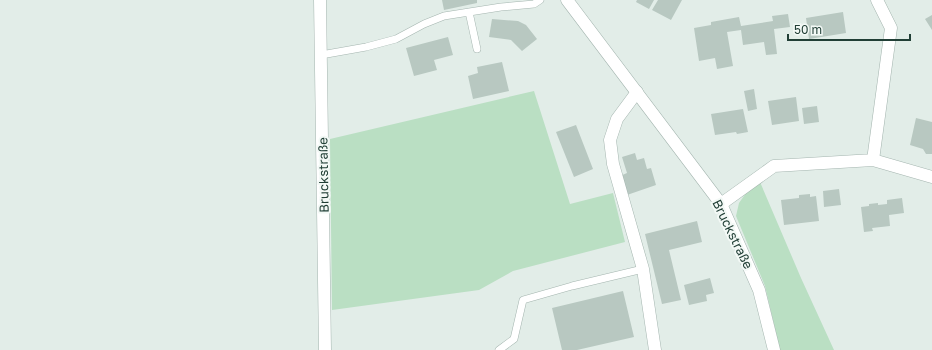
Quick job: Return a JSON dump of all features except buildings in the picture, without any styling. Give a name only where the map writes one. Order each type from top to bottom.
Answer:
[{"type":"street","name":"Bruckstraße","points":[[320,0],[325,350]]},
{"type":"street","name":"Bruckstraße","points":[[567,0],[721,204],[759,290],[774,350]]},
{"type":"street","points":[[873,160],[891,28],[877,0]]},
{"type":"street","points":[[637,92],[616,119],[610,140],[613,164],[643,269],[655,350]]},
{"type":"street","points":[[721,204],[774,166],[873,160],[932,177]]},
{"type":"lane","points":[[321,55],[366,47],[396,39],[424,24],[444,16],[534,4],[540,0]]},
{"type":"lane","points":[[469,12],[477,49]]},
{"type":"lane","points":[[499,350],[514,339],[523,300],[572,286],[643,269]]},
{"type":"green space","points":[[534,91],[570,204],[613,193],[625,242],[513,271],[479,290],[332,310],[330,139]]},
{"type":"green space","points":[[760,182],[834,350],[780,350],[765,286],[736,216],[739,203],[746,193]]}]
